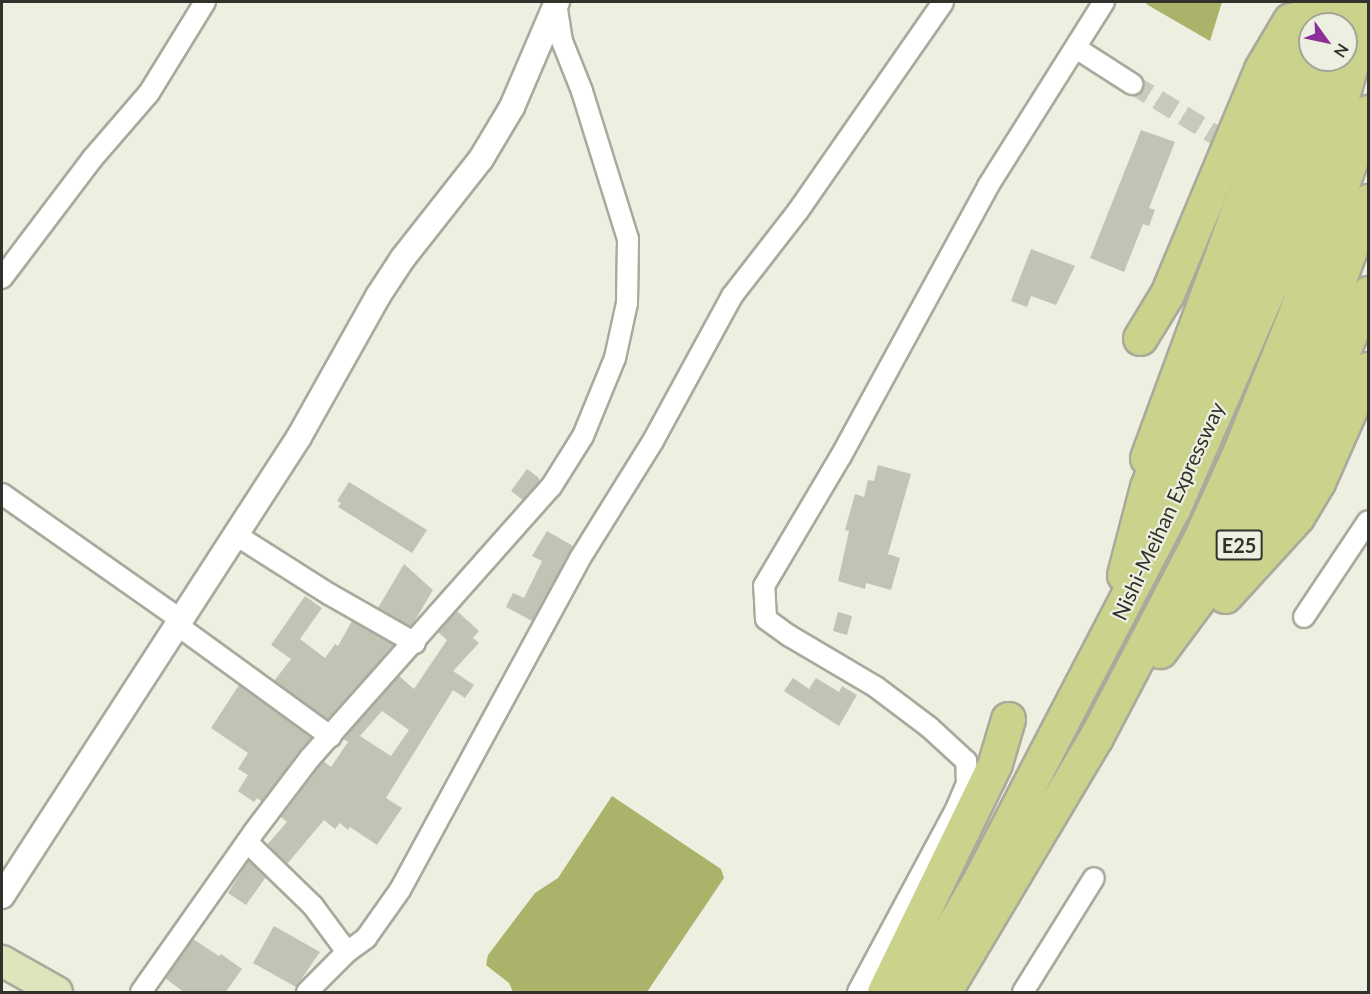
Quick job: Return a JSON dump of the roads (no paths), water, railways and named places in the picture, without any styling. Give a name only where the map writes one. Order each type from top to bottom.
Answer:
[{"type":"highway","points":[[1284,2],[1249,64],[1192,192],[1157,282],[1140,338],[1167,294],[1261,69],[1300,2]]},
{"type":"highway","points":[[1127,564],[1140,474],[1164,363],[1275,77],[1310,2]]},
{"type":"highway","name":"Nishi-Meihan Expressway","points":[[914,993],[978,883],[1173,509],[1291,238],[1341,100],[1368,5]]},
{"type":"highway","points":[[1140,474],[1237,213],[1298,61]]},
{"type":"highway","points":[[1094,664],[1127,564],[1147,487],[1308,72]]},
{"type":"highway","points":[[1094,664],[1155,495],[1267,226],[1324,72]]},
{"type":"highway","points":[[1094,664],[1280,232],[1335,72]]},
{"type":"highway","name":"Nishi-Meihan Expressway","points":[[945,993],[1096,737],[1199,541],[1240,451],[1295,314],[1368,112]]},
{"type":"highway","name":"E25","points":[[1096,737],[1226,522],[1266,436],[1311,321],[1368,156]]},
{"type":"highway","name":"E25","points":[[1096,737],[1246,507],[1286,422],[1368,201]]},
{"type":"highway","name":"E25","points":[[1096,737],[1280,469],[1368,252]]},
{"type":"highway","name":"E25","points":[[1096,737],[1289,477],[1368,293]]},
{"type":"highway","points":[[1096,737],[1301,478],[1330,422],[1368,329]]},
{"type":"highway","points":[[1096,737],[1297,517],[1318,482],[1368,369]]},
{"type":"highway","points":[[884,993],[995,763],[1008,719]]},
{"type":"main road","points":[[2,961],[57,993]]},
{"type":"street","points":[[2,278],[93,159],[149,93],[205,2]]},
{"type":"street","points":[[307,993],[347,952],[366,938],[400,890],[579,560],[653,441],[732,296],[798,211],[943,2]]},
{"type":"street","points":[[858,993],[957,807],[967,783],[966,761],[929,727],[876,687],[788,635],[766,619],[764,586],[841,456],[988,186],[1104,2]]},
{"type":"street","points":[[2,896],[299,437],[378,296],[403,258],[481,159],[512,107],[556,3]]},
{"type":"street","points":[[141,993],[247,842],[310,758],[415,643],[550,487],[583,436],[615,358],[627,303],[628,239],[582,91],[562,41],[556,3]]},
{"type":"street","points":[[1076,48],[1132,84]]},
{"type":"street","points":[[2,494],[331,736]]},
{"type":"street","points":[[1304,617],[1368,521]]},
{"type":"street","points":[[236,535],[329,594],[415,643]]},
{"type":"street","points":[[247,842],[313,906],[347,952]]},
{"type":"street","points":[[1023,993],[1094,878]]},
{"type":"tunnel","points":[[1132,84],[1238,149]]}]
